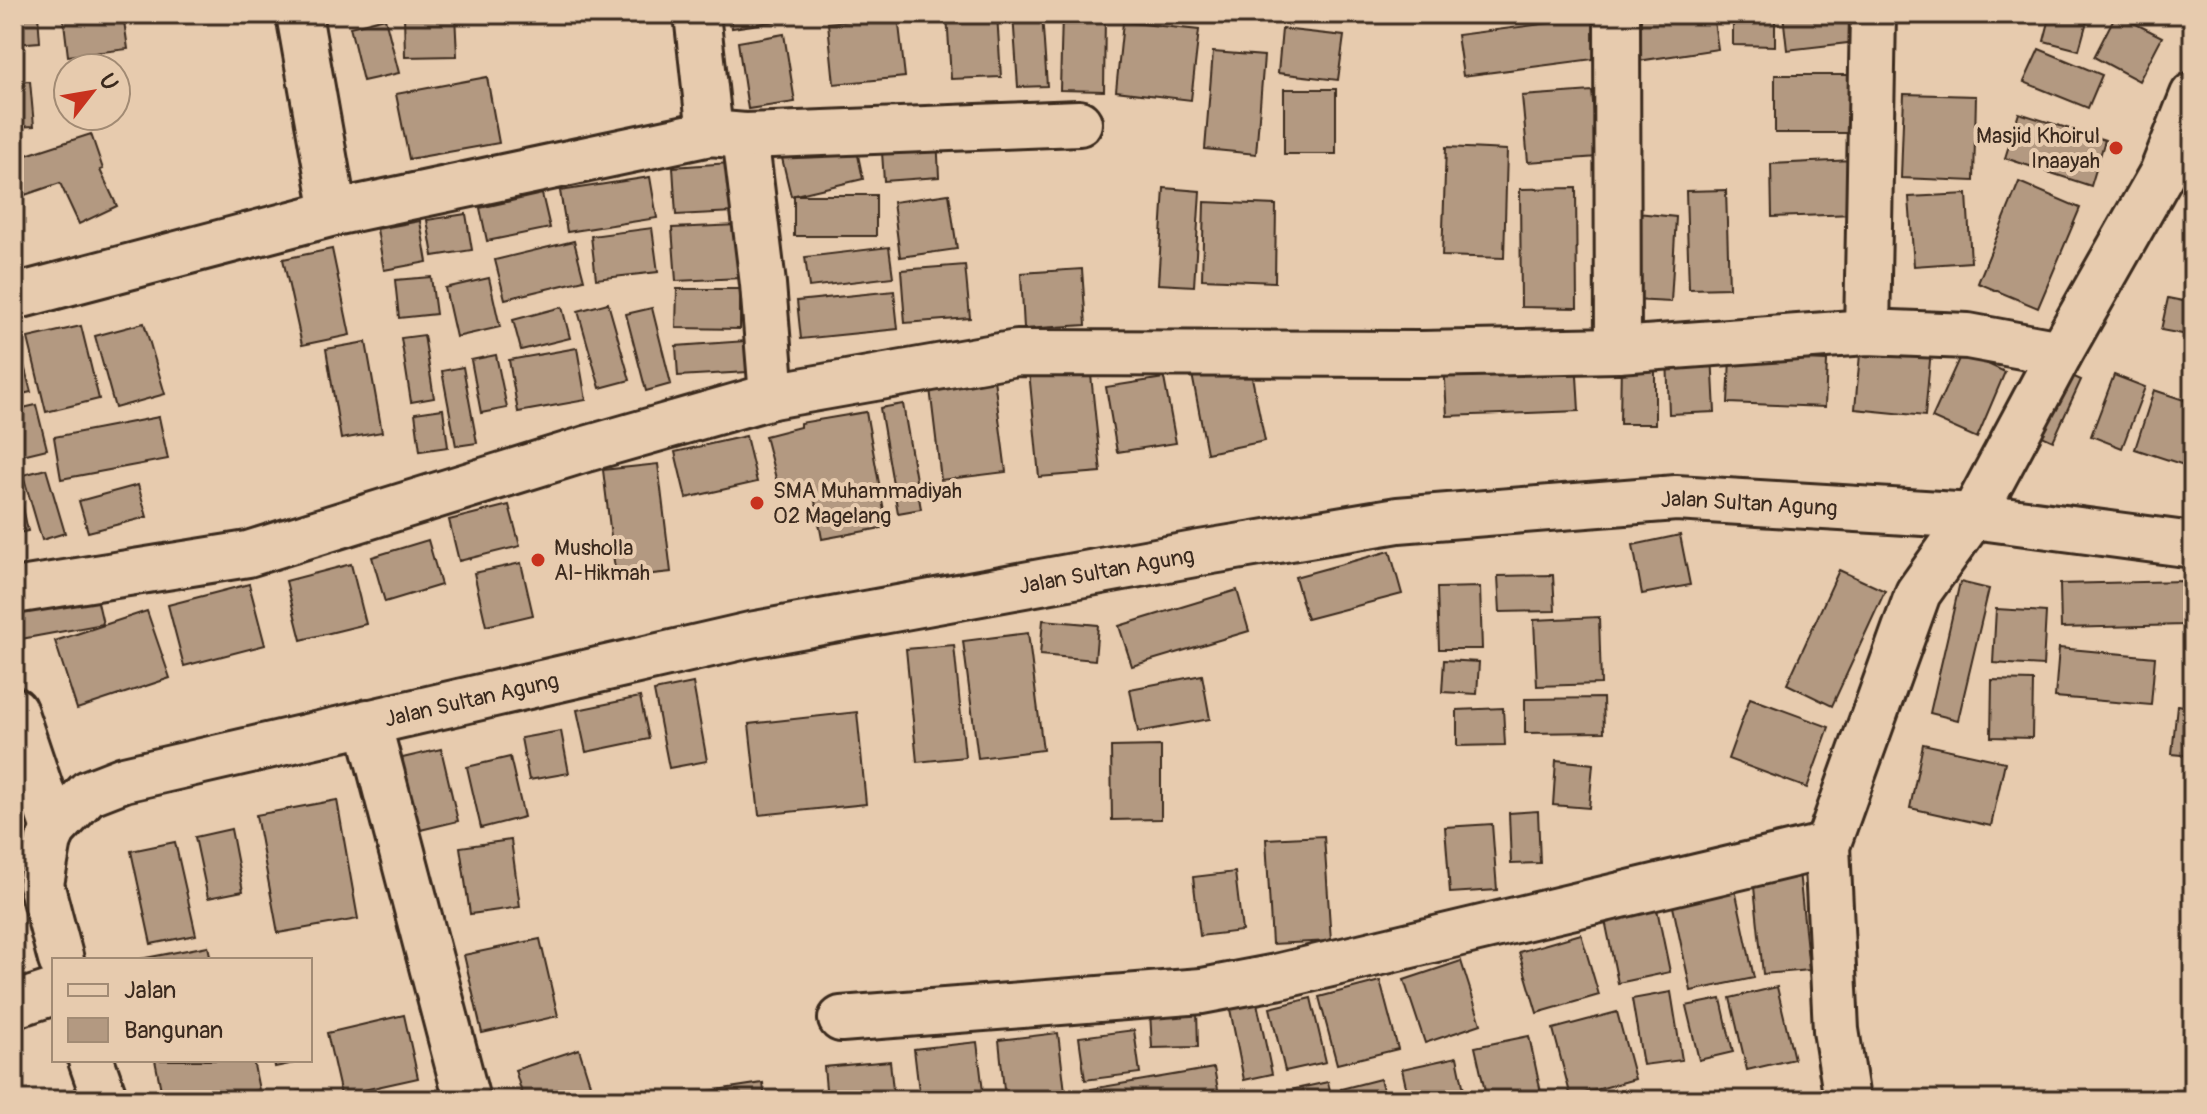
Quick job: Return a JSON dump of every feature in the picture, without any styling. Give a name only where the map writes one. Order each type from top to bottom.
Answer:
[{"type":"street","points":[[299,14],[334,213]]},
{"type":"street","points":[[697,14],[763,284],[772,396]]},
{"type":"street","points":[[1867,332],[1873,14]]},
{"type":"street","points":[[1617,15],[1618,350]]},
{"type":"street","points":[[1847,1100],[1836,1030],[1827,846],[1918,593],[1973,516],[2060,353],[2162,173],[2193,95]]},
{"type":"street","points":[[14,297],[334,213],[728,134],[1079,123]]},
{"type":"street","points":[[14,591],[248,554],[586,449],[772,396],[1017,353],[1421,354],[1618,350],[1867,332],[1968,336],[2060,353]]},
{"type":"street","name":"Jalan Sultan Agung","points":[[37,857],[88,793],[124,779],[750,635],[1398,520],[1676,498],[1973,516],[2193,545]]},
{"type":"street","points":[[14,710],[41,884],[60,958]]},
{"type":"street","points":[[368,722],[467,1100]]},
{"type":"street","points":[[841,1019],[1202,991],[1276,977],[1827,846]]},
{"type":"street","points":[[14,1005],[52,993]]},
{"type":"street","points":[[92,1062],[105,1100]]},
{"type":"building","points":[[14,14],[38,14],[40,42],[14,44]]},
{"type":"building","points":[[63,14],[123,14],[128,49],[68,52]]},
{"type":"building","points":[[404,14],[455,14],[457,56],[405,57]]},
{"type":"building","points":[[730,14],[819,14],[819,15],[732,28]]},
{"type":"building","points":[[947,14],[997,14],[1001,77],[951,79]]},
{"type":"building","points":[[1013,14],[1042,14],[1047,86],[1018,87]]},
{"type":"building","points":[[1062,14],[1105,14],[1104,91],[1060,90]]},
{"type":"building","points":[[1658,14],[1713,14],[1718,49],[1638,61],[1631,18]]},
{"type":"building","points":[[1733,14],[1775,14],[1775,46],[1733,45]]},
{"type":"building","points":[[1783,14],[1862,14],[1865,41],[1787,50]]},
{"type":"building","points":[[2051,14],[2089,14],[2079,50],[2044,41]]},
{"type":"building","points":[[2116,14],[2162,37],[2139,81],[2094,57]]},
{"type":"building","points":[[898,16],[905,77],[834,84],[828,23]]},
{"type":"building","points":[[1604,16],[1609,57],[1463,76],[1457,35]]},
{"type":"building","points":[[385,18],[399,73],[363,81],[350,27]]},
{"type":"building","points":[[1123,22],[1199,30],[1191,100],[1116,91]]},
{"type":"building","points":[[1282,29],[1344,36],[1338,80],[1278,73]]},
{"type":"building","points":[[784,34],[795,102],[748,109],[738,42]]},
{"type":"building","points":[[2039,49],[2102,75],[2088,108],[2024,82]]},
{"type":"building","points":[[1213,52],[1264,56],[1256,154],[1205,149]]},
{"type":"building","points":[[1775,75],[1854,75],[1854,133],[1775,133]]},
{"type":"building","points":[[487,77],[499,143],[409,159],[396,94]]},
{"type":"building","points":[[30,81],[34,126],[14,127],[14,82]]},
{"type":"building","points":[[1284,89],[1336,89],[1336,154],[1284,154]]},
{"type":"building","points":[[1592,91],[1598,157],[1528,162],[1522,96]]},
{"type":"building","points":[[1904,94],[1976,96],[1974,181],[1901,178]]},
{"type":"building","points":[[2019,113],[2105,140],[2091,186],[2005,158]]},
{"type":"building","points":[[91,134],[103,169],[100,170],[117,206],[79,224],[60,183],[25,195],[14,159]]},
{"type":"building","points":[[937,135],[939,177],[884,181],[881,138]]},
{"type":"building","points":[[855,141],[863,179],[791,196],[782,158]]},
{"type":"building","points":[[1446,147],[1507,150],[1504,258],[1442,256]]},
{"type":"building","points":[[1853,160],[1855,214],[1772,217],[1771,164]]},
{"type":"building","points":[[730,163],[734,212],[676,215],[673,167]]},
{"type":"building","points":[[650,177],[657,218],[567,232],[560,191]]},
{"type":"building","points":[[2019,182],[2080,208],[2038,308],[1978,283]]},
{"type":"building","points":[[1164,188],[1200,191],[1194,286],[1158,284]]},
{"type":"building","points":[[1576,188],[1577,308],[1521,307],[1520,189]]},
{"type":"building","points":[[1726,190],[1729,288],[1689,289],[1686,191]]},
{"type":"building","points":[[542,194],[550,228],[487,241],[480,208]]},
{"type":"building","points":[[949,194],[957,249],[900,257],[893,202]]},
{"type":"building","points":[[1967,194],[1971,262],[1914,266],[1909,197]]},
{"type":"building","points":[[794,195],[876,195],[876,236],[794,236]]},
{"type":"building","points":[[1204,202],[1276,205],[1275,282],[1202,279]]},
{"type":"building","points":[[1637,213],[1676,217],[1671,302],[1632,300]]},
{"type":"building","points":[[466,214],[472,250],[433,256],[427,220]]},
{"type":"building","points":[[420,221],[427,262],[384,270],[377,229]]},
{"type":"building","points":[[738,225],[741,278],[676,281],[672,228]]},
{"type":"building","points":[[652,228],[658,272],[596,279],[591,236]]},
{"type":"building","points":[[574,241],[584,280],[505,299],[495,260]]},
{"type":"building","points":[[889,247],[893,277],[809,287],[805,257]]},
{"type":"building","points":[[332,249],[350,335],[302,345],[283,259]]},
{"type":"building","points":[[965,265],[970,318],[905,323],[901,270]]},
{"type":"building","points":[[1082,269],[1086,325],[1024,329],[1021,273]]},
{"type":"building","points":[[431,277],[436,314],[399,318],[395,280]]},
{"type":"building","points":[[489,278],[500,327],[456,337],[445,288]]},
{"type":"building","points":[[677,289],[740,289],[740,329],[676,328]]},
{"type":"building","points":[[894,291],[898,329],[801,339],[797,301]]},
{"type":"building","points":[[2168,298],[2193,303],[2193,336],[2161,330]]},
{"type":"building","points":[[608,303],[630,380],[600,388],[578,311]]},
{"type":"building","points":[[562,307],[570,338],[521,350],[513,320]]},
{"type":"building","points":[[652,308],[671,384],[646,391],[626,314]]},
{"type":"building","points":[[144,323],[165,394],[115,408],[95,336]]},
{"type":"building","points":[[81,326],[99,399],[46,412],[28,338]]},
{"type":"building","points":[[14,332],[31,392],[14,396]]},
{"type":"building","points":[[424,335],[434,398],[411,402],[401,338]]},
{"type":"building","points":[[746,341],[748,372],[678,376],[676,346]]},
{"type":"building","points":[[366,342],[382,432],[341,439],[326,349]]},
{"type":"building","points":[[1861,343],[1931,349],[1925,416],[1855,409]]},
{"type":"building","points":[[577,348],[586,400],[518,412],[509,360]]},
{"type":"building","points":[[1962,352],[2005,372],[1977,438],[1932,418]]},
{"type":"building","points":[[1712,354],[1715,412],[1669,414],[1667,355]]},
{"type":"building","points":[[496,355],[507,408],[481,413],[471,360]]},
{"type":"building","points":[[1730,357],[1827,361],[1825,407],[1728,403]]},
{"type":"building","points":[[1576,358],[1579,411],[1447,416],[1444,363]]},
{"type":"building","points":[[1621,359],[1655,360],[1655,424],[1620,424]]},
{"type":"building","points":[[1249,363],[1265,441],[1207,453],[1192,374]]},
{"type":"building","points":[[1090,365],[1101,472],[1039,477],[1029,371]]},
{"type":"building","points":[[463,367],[477,443],[456,446],[442,371]]},
{"type":"building","points":[[2057,369],[2081,380],[2053,441],[2029,430]]},
{"type":"building","points":[[2114,375],[2145,387],[2122,448],[2091,436]]},
{"type":"building","points":[[1164,378],[1176,443],[1117,452],[1106,387]]},
{"type":"building","points":[[994,379],[1006,472],[941,480],[930,388]]},
{"type":"building","points":[[2154,390],[2193,403],[2193,436],[2184,465],[2135,449]]},
{"type":"building","points":[[903,404],[921,509],[898,513],[880,408]]},
{"type":"building","points":[[36,405],[47,449],[14,457],[14,410]]},
{"type":"building","points":[[443,409],[448,447],[420,451],[415,413]]},
{"type":"building","points":[[866,412],[887,527],[822,539],[812,485],[780,494],[765,436],[800,427],[800,423]]},
{"type":"building","points":[[159,417],[168,459],[61,479],[54,437]]},
{"type":"building","points":[[746,436],[757,482],[686,498],[675,452]]},
{"type":"building","points":[[658,464],[671,572],[616,578],[603,470]]},
{"type":"building","points":[[46,469],[65,533],[42,540],[23,475]]},
{"type":"building","points":[[17,479],[28,531],[14,534],[14,480]]},
{"type":"building","points":[[138,485],[147,517],[88,532],[79,501]]},
{"type":"building","points":[[509,505],[520,546],[459,561],[449,520]]},
{"type":"building","points":[[1680,535],[1690,585],[1642,594],[1633,545]]},
{"type":"building","points":[[428,540],[441,585],[385,602],[372,557]]},
{"type":"building","points":[[1390,551],[1402,594],[1307,619],[1295,577]]},
{"type":"building","points":[[521,563],[533,615],[486,626],[474,573]]},
{"type":"building","points":[[351,564],[366,624],[301,640],[286,581]]},
{"type":"building","points":[[1839,570],[1885,591],[1832,706],[1787,684]]},
{"type":"building","points":[[1553,575],[1555,611],[1500,612],[1498,576]]},
{"type":"building","points":[[2183,581],[2185,625],[2061,628],[2060,584]]},
{"type":"building","points":[[1960,582],[1989,589],[1958,720],[1930,713]]},
{"type":"building","points":[[249,584],[265,645],[184,666],[168,605]]},
{"type":"building","points":[[1480,587],[1482,649],[1439,649],[1437,588]]},
{"type":"building","points":[[1237,590],[1249,631],[1132,666],[1119,626]]},
{"type":"building","points":[[97,598],[103,624],[21,639],[17,612]]},
{"type":"building","points":[[1996,609],[2046,612],[2043,666],[1993,663]]},
{"type":"building","points":[[147,611],[170,678],[77,709],[55,641]]},
{"type":"building","points":[[1599,617],[1601,684],[1537,686],[1534,620]]},
{"type":"building","points":[[1043,620],[1098,625],[1095,660],[1040,655]]},
{"type":"building","points":[[1028,633],[1043,750],[978,758],[963,641]]},
{"type":"building","points":[[954,645],[965,757],[917,762],[906,649]]},
{"type":"building","points":[[2059,648],[2155,657],[2151,705],[2055,697]]},
{"type":"building","points":[[1444,660],[1479,662],[1477,694],[1442,692]]},
{"type":"building","points":[[1202,675],[1210,719],[1138,732],[1130,689]]},
{"type":"building","points":[[1992,680],[2033,681],[2032,738],[1991,737]]},
{"type":"building","points":[[693,683],[707,761],[669,768],[654,691]]},
{"type":"building","points":[[640,697],[649,739],[586,752],[577,710]]},
{"type":"building","points":[[1603,698],[1604,732],[1525,733],[1525,699]]},
{"type":"building","points":[[1750,698],[1829,727],[1807,788],[1728,759]]},
{"type":"building","points":[[2177,705],[2193,707],[2193,756],[2172,754]]},
{"type":"building","points":[[1503,708],[1505,745],[1457,746],[1457,710]]},
{"type":"building","points":[[857,712],[866,804],[759,815],[749,724]]},
{"type":"building","points":[[561,731],[569,773],[529,780],[521,738]]},
{"type":"building","points":[[1923,744],[2005,762],[1991,826],[1910,808]]},
{"type":"building","points":[[1161,746],[1161,819],[1112,820],[1111,747]]},
{"type":"building","points":[[441,749],[458,821],[412,832],[394,760]]},
{"type":"building","points":[[510,757],[524,817],[481,828],[467,767]]},
{"type":"building","points":[[1556,760],[1593,764],[1589,808],[1553,805]]},
{"type":"building","points":[[337,800],[358,919],[278,933],[256,815]]},
{"type":"building","points":[[1538,811],[1540,863],[1511,864],[1509,813]]},
{"type":"building","points":[[1492,824],[1497,890],[1450,893],[1445,827]]},
{"type":"building","points":[[231,829],[243,891],[208,898],[195,837]]},
{"type":"building","points":[[1324,836],[1331,941],[1272,944],[1266,839]]},
{"type":"building","points":[[511,840],[520,907],[470,914],[460,847]]},
{"type":"building","points":[[175,842],[196,935],[151,944],[131,851]]},
{"type":"building","points":[[1799,871],[1809,970],[1763,974],[1753,877]]},
{"type":"building","points":[[1235,872],[1242,931],[1200,936],[1193,877]]},
{"type":"building","points":[[1735,889],[1754,978],[1691,991],[1672,902]]},
{"type":"building","points":[[1656,904],[1670,972],[1618,983],[1604,915]]},
{"type":"building","points":[[1581,934],[1599,995],[1537,1013],[1519,952]]},
{"type":"building","points":[[540,939],[558,1016],[482,1033],[464,955]]},
{"type":"building","points":[[208,946],[211,958],[145,958]]},
{"type":"building","points":[[1461,961],[1481,1024],[1425,1043],[1404,980]]},
{"type":"building","points":[[1380,981],[1398,1049],[1337,1064],[1319,997]]},
{"type":"building","points":[[1777,987],[1794,1059],[1747,1070],[1730,998]]},
{"type":"building","points":[[1671,992],[1682,1060],[1643,1065],[1632,999]]},
{"type":"building","points":[[1311,998],[1326,1062],[1285,1071],[1270,1008]]},
{"type":"building","points":[[1721,999],[1733,1052],[1699,1060],[1686,1006]]},
{"type":"building","points":[[1257,1003],[1272,1074],[1244,1080],[1230,1009]]},
{"type":"building","points":[[1197,1010],[1198,1047],[1152,1048],[1150,1011]]},
{"type":"building","points":[[1617,1012],[1635,1079],[1571,1097],[1553,1029]]},
{"type":"building","points":[[404,1015],[418,1078],[341,1095],[327,1033]]},
{"type":"building","points":[[1134,1030],[1140,1073],[1085,1080],[1079,1037]]},
{"type":"building","points":[[1058,1033],[1066,1100],[1005,1100],[999,1040]]},
{"type":"building","points":[[1529,1036],[1542,1097],[1487,1100],[1475,1047]]},
{"type":"building","points":[[977,1042],[984,1100],[920,1100],[914,1049]]},
{"type":"building","points":[[579,1049],[595,1100],[524,1100],[515,1070]]},
{"type":"building","points":[[1457,1057],[1466,1100],[1409,1100],[1402,1069]]},
{"type":"building","points":[[890,1061],[894,1100],[827,1100],[824,1067]]},
{"type":"building","points":[[155,1062],[253,1062],[259,1090],[210,1100],[163,1100]]},
{"type":"building","points":[[274,1062],[299,1062],[275,1067]]},
{"type":"building","points":[[1214,1068],[1220,1100],[1093,1100],[1091,1089]]},
{"type":"building","points":[[1380,1079],[1386,1100],[1344,1100],[1341,1089]]},
{"type":"building","points":[[1328,1082],[1332,1100],[1282,1100],[1281,1092]]},
{"type":"building","points":[[763,1083],[765,1100],[663,1098]]},
{"type":"building","points":[[300,1091],[302,1100],[264,1100]]},
{"type":"place","name":"Masjid Khoirul Inaayah","points":[[2116,148]]},
{"type":"place","name":"SMA Muhammadiyah 02 Magelang","points":[[757,503]]},
{"type":"place","name":"Musholla Al-Hikmah","points":[[538,560]]}]
